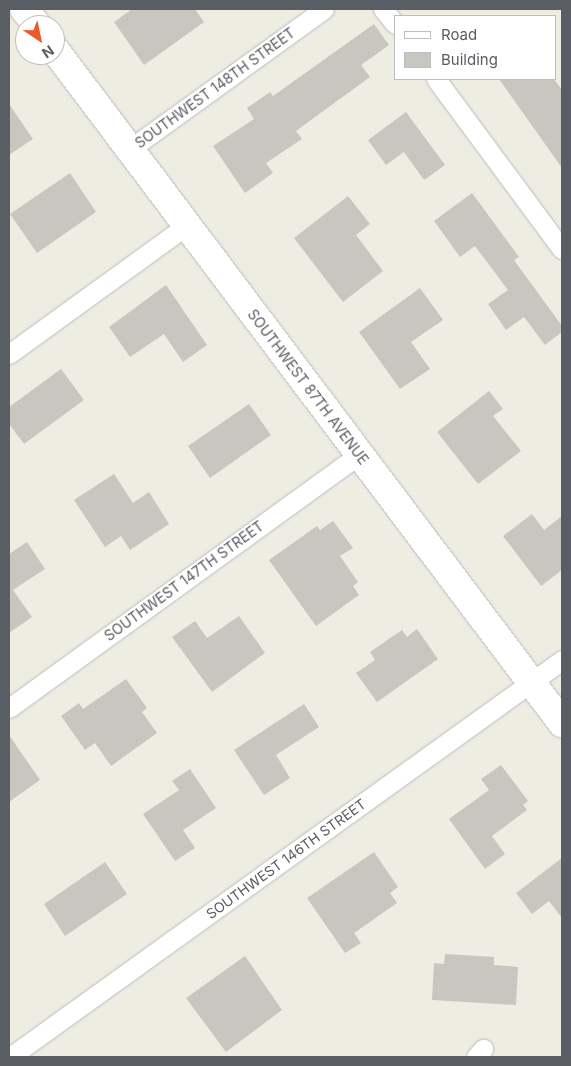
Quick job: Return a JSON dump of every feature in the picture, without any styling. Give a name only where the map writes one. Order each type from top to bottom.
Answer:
[{"type":"street","name":"SOUTHWEST 148TH STREET","points":[[130,149],[324,9]]},
{"type":"street","points":[[383,9],[394,23]]},
{"type":"street","name":"SOUTHWEST 87TH AVENUE","points":[[65,63],[562,723]]},
{"type":"street","points":[[437,80],[562,249]]},
{"type":"street","points":[[9,354],[187,225]]},
{"type":"street","name":"SOUTHWEST 147TH STREET","points":[[9,708],[359,455]]},
{"type":"street","name":"SOUTHWEST 146TH STREET","points":[[10,1057],[562,660]]},
{"type":"building","points":[[132,9],[195,9],[204,22],[144,65],[114,22]]},
{"type":"building","points":[[374,24],[389,45],[361,65],[370,77],[296,131],[302,139],[266,163],[273,173],[245,193],[213,146],[254,119],[247,108],[270,92],[273,96]]},
{"type":"building","points":[[500,80],[555,80],[562,90],[562,168]]},
{"type":"building","points":[[9,104],[33,139],[9,155]]},
{"type":"building","points":[[406,112],[445,165],[424,180],[404,152],[386,165],[368,140]]},
{"type":"building","points":[[70,173],[96,212],[37,253],[10,214]]},
{"type":"building","points":[[472,193],[519,257],[514,260],[562,326],[562,332],[545,345],[524,317],[506,330],[488,304],[508,290],[475,246],[460,257],[434,221]]},
{"type":"building","points":[[348,196],[370,224],[356,235],[383,271],[343,302],[294,238]]},
{"type":"building","points":[[166,285],[207,345],[183,362],[164,334],[130,357],[109,327]]},
{"type":"building","points":[[420,288],[443,320],[411,342],[430,369],[400,389],[359,332]]},
{"type":"building","points":[[61,369],[84,400],[24,444],[9,424],[9,407]]},
{"type":"building","points":[[489,391],[503,409],[493,416],[521,451],[478,484],[437,432]]},
{"type":"building","points":[[249,404],[271,435],[210,478],[188,446]]},
{"type":"building","points":[[114,474],[133,503],[149,492],[169,524],[130,550],[121,536],[105,547],[74,500]]},
{"type":"building","points":[[532,514],[544,530],[562,516],[562,570],[541,586],[503,536]]},
{"type":"building","points":[[333,521],[353,548],[340,556],[358,582],[353,586],[359,595],[316,626],[269,560],[317,526],[320,530]]},
{"type":"building","points":[[27,542],[45,569],[13,590],[32,617],[9,633],[9,554]]},
{"type":"building","points":[[239,616],[265,653],[212,692],[172,637],[195,621],[207,638]]},
{"type":"building","points":[[417,629],[438,659],[377,702],[356,673],[375,660],[370,652],[402,630],[407,637]]},
{"type":"building","points":[[126,679],[147,708],[142,712],[157,733],[111,766],[95,743],[85,750],[61,716],[79,703],[83,709]]},
{"type":"building","points":[[304,704],[319,727],[276,755],[290,778],[264,795],[234,750]]},
{"type":"building","points":[[9,735],[40,780],[9,802]]},
{"type":"building","points":[[501,765],[528,801],[523,805],[527,810],[492,836],[505,854],[485,869],[449,819],[489,790],[481,779]]},
{"type":"building","points":[[190,769],[216,808],[183,830],[195,848],[175,861],[143,814],[179,790],[172,781]]},
{"type":"building","points":[[374,852],[398,887],[390,893],[397,903],[354,933],[361,943],[345,953],[307,898]]},
{"type":"building","points":[[562,858],[562,918],[549,901],[532,914],[516,893]]},
{"type":"building","points":[[105,862],[127,894],[65,936],[44,904]]},
{"type":"building","points":[[445,954],[494,957],[494,965],[518,967],[516,1005],[432,1000],[434,963],[444,964]]},
{"type":"building","points":[[245,956],[282,1010],[226,1052],[186,998]]}]
